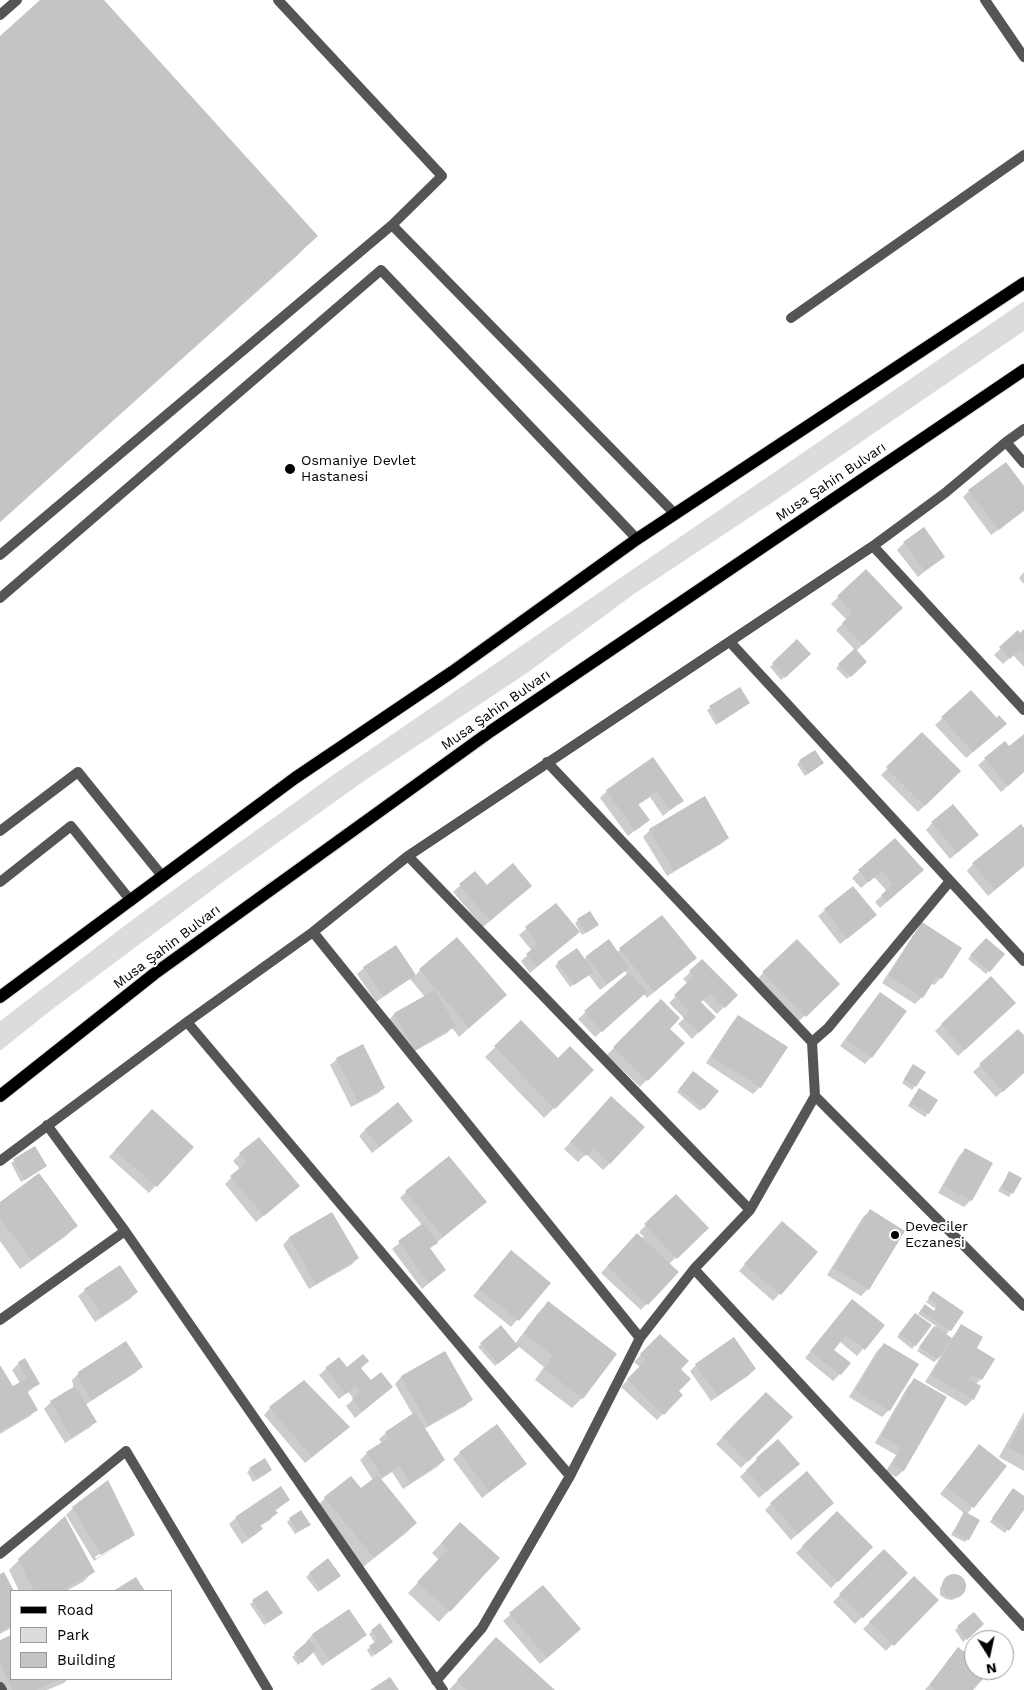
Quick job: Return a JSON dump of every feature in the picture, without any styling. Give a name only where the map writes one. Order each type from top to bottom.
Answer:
[{"type":"main road","points":[[0,997],[295,778],[452,672],[637,539],[1024,283]]},
{"type":"main road","name":"Musa Şahin Bulvarı","points":[[0,1096],[154,974],[491,731],[1024,370]]},
{"type":"street","points":[[0,15],[18,0]]},
{"type":"street","points":[[0,555],[392,225],[442,176],[278,0]]},
{"type":"street","points":[[985,0],[1024,57]]},
{"type":"street","points":[[791,318],[1024,155]]},
{"type":"street","points":[[392,225],[674,514]]},
{"type":"street","points":[[0,598],[381,270],[637,539]]},
{"type":"street","points":[[0,1161],[313,932],[408,856],[873,546],[945,493],[1024,429]]},
{"type":"street","points":[[1006,442],[1024,463]]},
{"type":"street","points":[[873,546],[1024,710]]},
{"type":"street","points":[[730,642],[1024,961]]},
{"type":"street","points":[[436,1681],[482,1628],[570,1476],[640,1338],[694,1269],[750,1210],[815,1096],[812,1042],[547,762]]},
{"type":"street","points":[[0,831],[78,772],[163,877]]},
{"type":"street","points":[[0,882],[72,826],[131,901]]},
{"type":"street","points":[[408,856],[750,1210]]},
{"type":"street","points":[[812,1042],[828,1028],[950,881]]},
{"type":"street","points":[[313,932],[640,1338]]},
{"type":"street","points":[[188,1022],[570,1476]]},
{"type":"street","points":[[815,1096],[1024,1306]]},
{"type":"street","points":[[47,1125],[125,1231],[443,1690]]},
{"type":"street","points":[[0,1320],[125,1231]]},
{"type":"street","points":[[694,1269],[1024,1626]]},
{"type":"street","points":[[0,1554],[126,1451],[268,1690]]},
{"type":"green space","points":[[1024,301],[1024,331],[634,594],[527,673],[364,781],[227,879],[50,1011],[0,1051],[0,1021],[136,917],[333,775]]},
{"type":"building","points":[[40,0],[104,0],[318,236],[0,522],[0,36]]},
{"type":"building","points":[[1006,462],[1024,486],[1024,510],[999,530],[968,490]]},
{"type":"building","points":[[924,527],[945,557],[925,571],[903,542]]},
{"type":"building","points":[[866,569],[903,608],[863,645],[842,623],[852,613],[837,596]]},
{"type":"building","points":[[1024,629],[1024,654],[1020,649],[1010,659],[999,647],[1018,630],[1020,633]]},
{"type":"building","points":[[797,639],[811,654],[785,678],[772,663]]},
{"type":"building","points":[[855,648],[867,662],[851,677],[838,664]]},
{"type":"building","points":[[740,687],[750,703],[719,723],[709,706]]},
{"type":"building","points":[[971,690],[997,718],[999,715],[1007,724],[973,752],[941,717]]},
{"type":"building","points":[[922,732],[961,771],[925,806],[886,767]]},
{"type":"building","points":[[1024,734],[1024,772],[1008,786],[984,758],[1005,741],[1009,746]]},
{"type":"building","points":[[815,750],[824,763],[808,774],[799,760]]},
{"type":"building","points":[[653,757],[684,801],[670,810],[657,791],[638,804],[650,820],[635,831],[606,790]]},
{"type":"building","points":[[705,796],[729,838],[674,871],[649,829]]},
{"type":"building","points":[[953,804],[979,835],[957,853],[931,822]]},
{"type":"building","points":[[1021,824],[1024,828],[1024,866],[995,890],[972,863]]},
{"type":"building","points":[[895,838],[924,870],[887,902],[881,895],[893,884],[882,871],[869,882],[858,870]]},
{"type":"building","points":[[513,863],[532,886],[490,921],[459,884],[475,871],[487,885]]},
{"type":"building","points":[[853,886],[877,915],[847,939],[824,909]]},
{"type":"building","points":[[556,903],[580,932],[537,967],[526,954],[538,944],[525,927]]},
{"type":"building","points":[[590,911],[599,925],[586,933],[577,919]]},
{"type":"building","points":[[662,915],[697,958],[654,992],[619,948]]},
{"type":"building","points":[[922,922],[962,948],[942,979],[937,976],[923,998],[888,976]]},
{"type":"building","points":[[457,937],[507,995],[469,1028],[419,969]]},
{"type":"building","points":[[986,938],[1005,954],[990,972],[970,955]]},
{"type":"building","points":[[609,939],[629,968],[607,984],[586,956]]},
{"type":"building","points":[[797,939],[840,984],[806,1017],[762,972]]},
{"type":"building","points":[[396,945],[416,975],[383,996],[363,967]]},
{"type":"building","points":[[577,948],[594,972],[574,985],[557,962]]},
{"type":"building","points":[[702,959],[738,995],[725,1008],[710,994],[701,1002],[716,1017],[699,1033],[683,1017],[689,1011],[674,995],[694,976],[689,971]]},
{"type":"building","points":[[629,972],[647,992],[602,1032],[584,1011]]},
{"type":"building","points":[[991,976],[1016,1003],[965,1050],[941,1024]]},
{"type":"building","points":[[435,990],[456,1026],[415,1050],[394,1013]]},
{"type":"building","points":[[880,992],[907,1011],[872,1058],[846,1039]]},
{"type":"building","points":[[661,999],[680,1018],[670,1029],[685,1043],[648,1081],[613,1047]]},
{"type":"building","points":[[738,1015],[788,1047],[761,1088],[711,1056]]},
{"type":"building","points":[[521,1020],[558,1058],[570,1046],[594,1070],[555,1109],[494,1046]]},
{"type":"building","points":[[1018,1029],[1024,1035],[1024,1073],[1003,1092],[979,1064]]},
{"type":"building","points":[[363,1044],[385,1088],[358,1102],[336,1058]]},
{"type":"building","points":[[913,1064],[926,1072],[916,1087],[904,1079]]},
{"type":"building","points":[[693,1071],[719,1091],[704,1109],[679,1089]]},
{"type":"building","points":[[919,1088],[938,1100],[929,1114],[910,1103]]},
{"type":"building","points":[[611,1096],[645,1127],[610,1164],[593,1148],[586,1156],[570,1142]]},
{"type":"building","points":[[398,1102],[413,1121],[379,1147],[365,1129]]},
{"type":"building","points":[[152,1109],[194,1147],[157,1187],[115,1150]]},
{"type":"building","points":[[259,1137],[300,1186],[264,1216],[230,1176],[247,1162],[239,1153]]},
{"type":"building","points":[[35,1146],[47,1166],[25,1180],[13,1159]]},
{"type":"building","points":[[965,1148],[993,1163],[972,1201],[944,1186]]},
{"type":"building","points":[[449,1156],[487,1202],[443,1237],[405,1191]]},
{"type":"building","points":[[1009,1171],[1022,1178],[1013,1194],[1001,1188]]},
{"type":"building","points":[[39,1173],[78,1226],[31,1260],[0,1218],[0,1202]]},
{"type":"building","points":[[676,1194],[709,1228],[677,1259],[644,1224]]},
{"type":"building","points":[[870,1209],[905,1231],[869,1290],[833,1268]]},
{"type":"building","points":[[332,1212],[359,1258],[316,1284],[289,1237]]},
{"type":"building","points":[[782,1221],[818,1252],[781,1295],[744,1264]]},
{"type":"building","points":[[423,1223],[438,1243],[430,1248],[446,1270],[429,1283],[398,1241]]},
{"type":"building","points":[[637,1233],[679,1272],[648,1305],[607,1266]]},
{"type":"building","points":[[511,1250],[551,1283],[519,1321],[479,1289]]},
{"type":"building","points":[[120,1265],[138,1292],[102,1316],[84,1289]]},
{"type":"building","points":[[933,1291],[964,1312],[951,1331],[920,1311],[925,1304],[934,1311],[938,1305],[928,1298]]},
{"type":"building","points":[[852,1299],[885,1325],[865,1350],[846,1335],[834,1350],[851,1363],[841,1375],[810,1351]]},
{"type":"building","points":[[548,1301],[617,1354],[583,1399],[544,1369],[553,1356],[524,1333]]},
{"type":"building","points":[[915,1313],[932,1325],[916,1346],[899,1334]]},
{"type":"building","points":[[961,1324],[983,1337],[977,1348],[995,1359],[982,1380],[972,1374],[969,1379],[981,1386],[974,1400],[931,1375]]},
{"type":"building","points":[[501,1325],[519,1347],[498,1364],[480,1343]]},
{"type":"building","points":[[934,1326],[952,1338],[938,1359],[919,1347]]},
{"type":"building","points":[[660,1334],[689,1361],[681,1369],[691,1379],[679,1391],[683,1395],[664,1415],[627,1379],[646,1360],[640,1354]]},
{"type":"building","points":[[734,1337],[756,1369],[718,1396],[695,1364]]},
{"type":"building","points":[[126,1341],[143,1367],[92,1400],[80,1383],[78,1372]]},
{"type":"building","points":[[884,1343],[919,1364],[890,1411],[855,1390]]},
{"type":"building","points":[[445,1351],[473,1400],[428,1425],[401,1376]]},
{"type":"building","points":[[363,1354],[369,1361],[361,1368],[371,1380],[381,1372],[393,1387],[362,1412],[352,1399],[360,1392],[356,1386],[346,1394],[325,1368],[339,1357],[347,1367]]},
{"type":"building","points":[[25,1358],[40,1384],[27,1391],[38,1410],[0,1432],[0,1365],[13,1386],[27,1378],[18,1362]]},
{"type":"building","points":[[914,1378],[947,1397],[904,1471],[892,1465],[901,1448],[881,1436]]},
{"type":"building","points":[[304,1380],[350,1427],[312,1457],[269,1407]]},
{"type":"building","points":[[75,1386],[97,1422],[71,1437],[50,1401]]},
{"type":"building","points":[[766,1392],[793,1417],[748,1462],[722,1437]]},
{"type":"building","points":[[415,1412],[445,1460],[410,1483],[399,1466],[382,1477],[366,1452],[389,1438],[385,1432]]},
{"type":"building","points":[[1024,1418],[1024,1456],[1008,1447]]},
{"type":"building","points":[[497,1424],[527,1464],[489,1492],[459,1452]]},
{"type":"building","points":[[778,1439],[800,1464],[766,1492],[746,1470],[757,1460],[756,1458]]},
{"type":"building","points":[[979,1444],[1007,1466],[974,1508],[946,1487]]},
{"type":"building","points":[[265,1458],[272,1470],[257,1479],[249,1468]]},
{"type":"building","points":[[807,1471],[834,1503],[798,1534],[770,1503]]},
{"type":"building","points":[[378,1475],[417,1523],[374,1558],[324,1497],[351,1476],[361,1488]]},
{"type":"building","points":[[108,1480],[135,1535],[101,1555],[72,1507]]},
{"type":"building","points":[[281,1486],[290,1500],[275,1510],[278,1513],[260,1525],[263,1529],[249,1538],[235,1517]]},
{"type":"building","points":[[1013,1488],[1024,1496],[1024,1510],[1009,1531],[992,1518]]},
{"type":"building","points":[[301,1510],[311,1525],[298,1532],[289,1518]]},
{"type":"building","points":[[837,1511],[873,1547],[838,1582],[802,1546]]},
{"type":"building","points":[[964,1511],[980,1520],[969,1540],[954,1532]]},
{"type":"building","points":[[65,1516],[95,1572],[62,1590],[34,1590],[18,1559]]},
{"type":"building","points":[[460,1522],[500,1558],[450,1612],[417,1582],[448,1549],[441,1543]]},
{"type":"building","points":[[884,1549],[908,1573],[863,1618],[839,1594]]},
{"type":"building","points":[[328,1558],[341,1576],[321,1590],[309,1573]]},
{"type":"building","points":[[4,1572],[13,1590],[10,1590],[10,1627],[0,1632],[0,1574]]},
{"type":"building","points":[[954,1574],[963,1577],[966,1586],[963,1595],[954,1598],[945,1595],[942,1586],[945,1577]]},
{"type":"building","points":[[914,1576],[939,1600],[894,1646],[869,1622]]},
{"type":"building","points":[[136,1577],[144,1590],[115,1590]]},
{"type":"building","points":[[543,1585],[581,1629],[547,1658],[509,1613]]},
{"type":"building","points":[[267,1590],[283,1613],[268,1623],[252,1600]]},
{"type":"building","points":[[349,1609],[367,1635],[329,1660],[312,1634]]},
{"type":"building","points":[[974,1612],[984,1624],[978,1630],[964,1630],[964,1636],[957,1626]]},
{"type":"building","points":[[380,1623],[393,1642],[375,1655],[369,1646],[378,1640],[371,1630]]},
{"type":"building","points":[[10,1635],[10,1680],[60,1680],[36,1690],[12,1690],[0,1662],[0,1640]]},
{"type":"building","points":[[496,1637],[555,1690],[467,1690],[457,1680]]},
{"type":"building","points":[[309,1640],[317,1649],[302,1663],[294,1653]]},
{"type":"building","points":[[958,1647],[964,1652],[964,1680],[982,1680],[973,1690],[934,1690],[930,1684]]},
{"type":"building","points":[[390,1677],[399,1690],[370,1690]]},
{"type":"place","name":"Osmaniye Devlet Hastanesi","points":[[290,469]]},
{"type":"place","name":"Deveciler Eczanesi","points":[[895,1235]]}]
